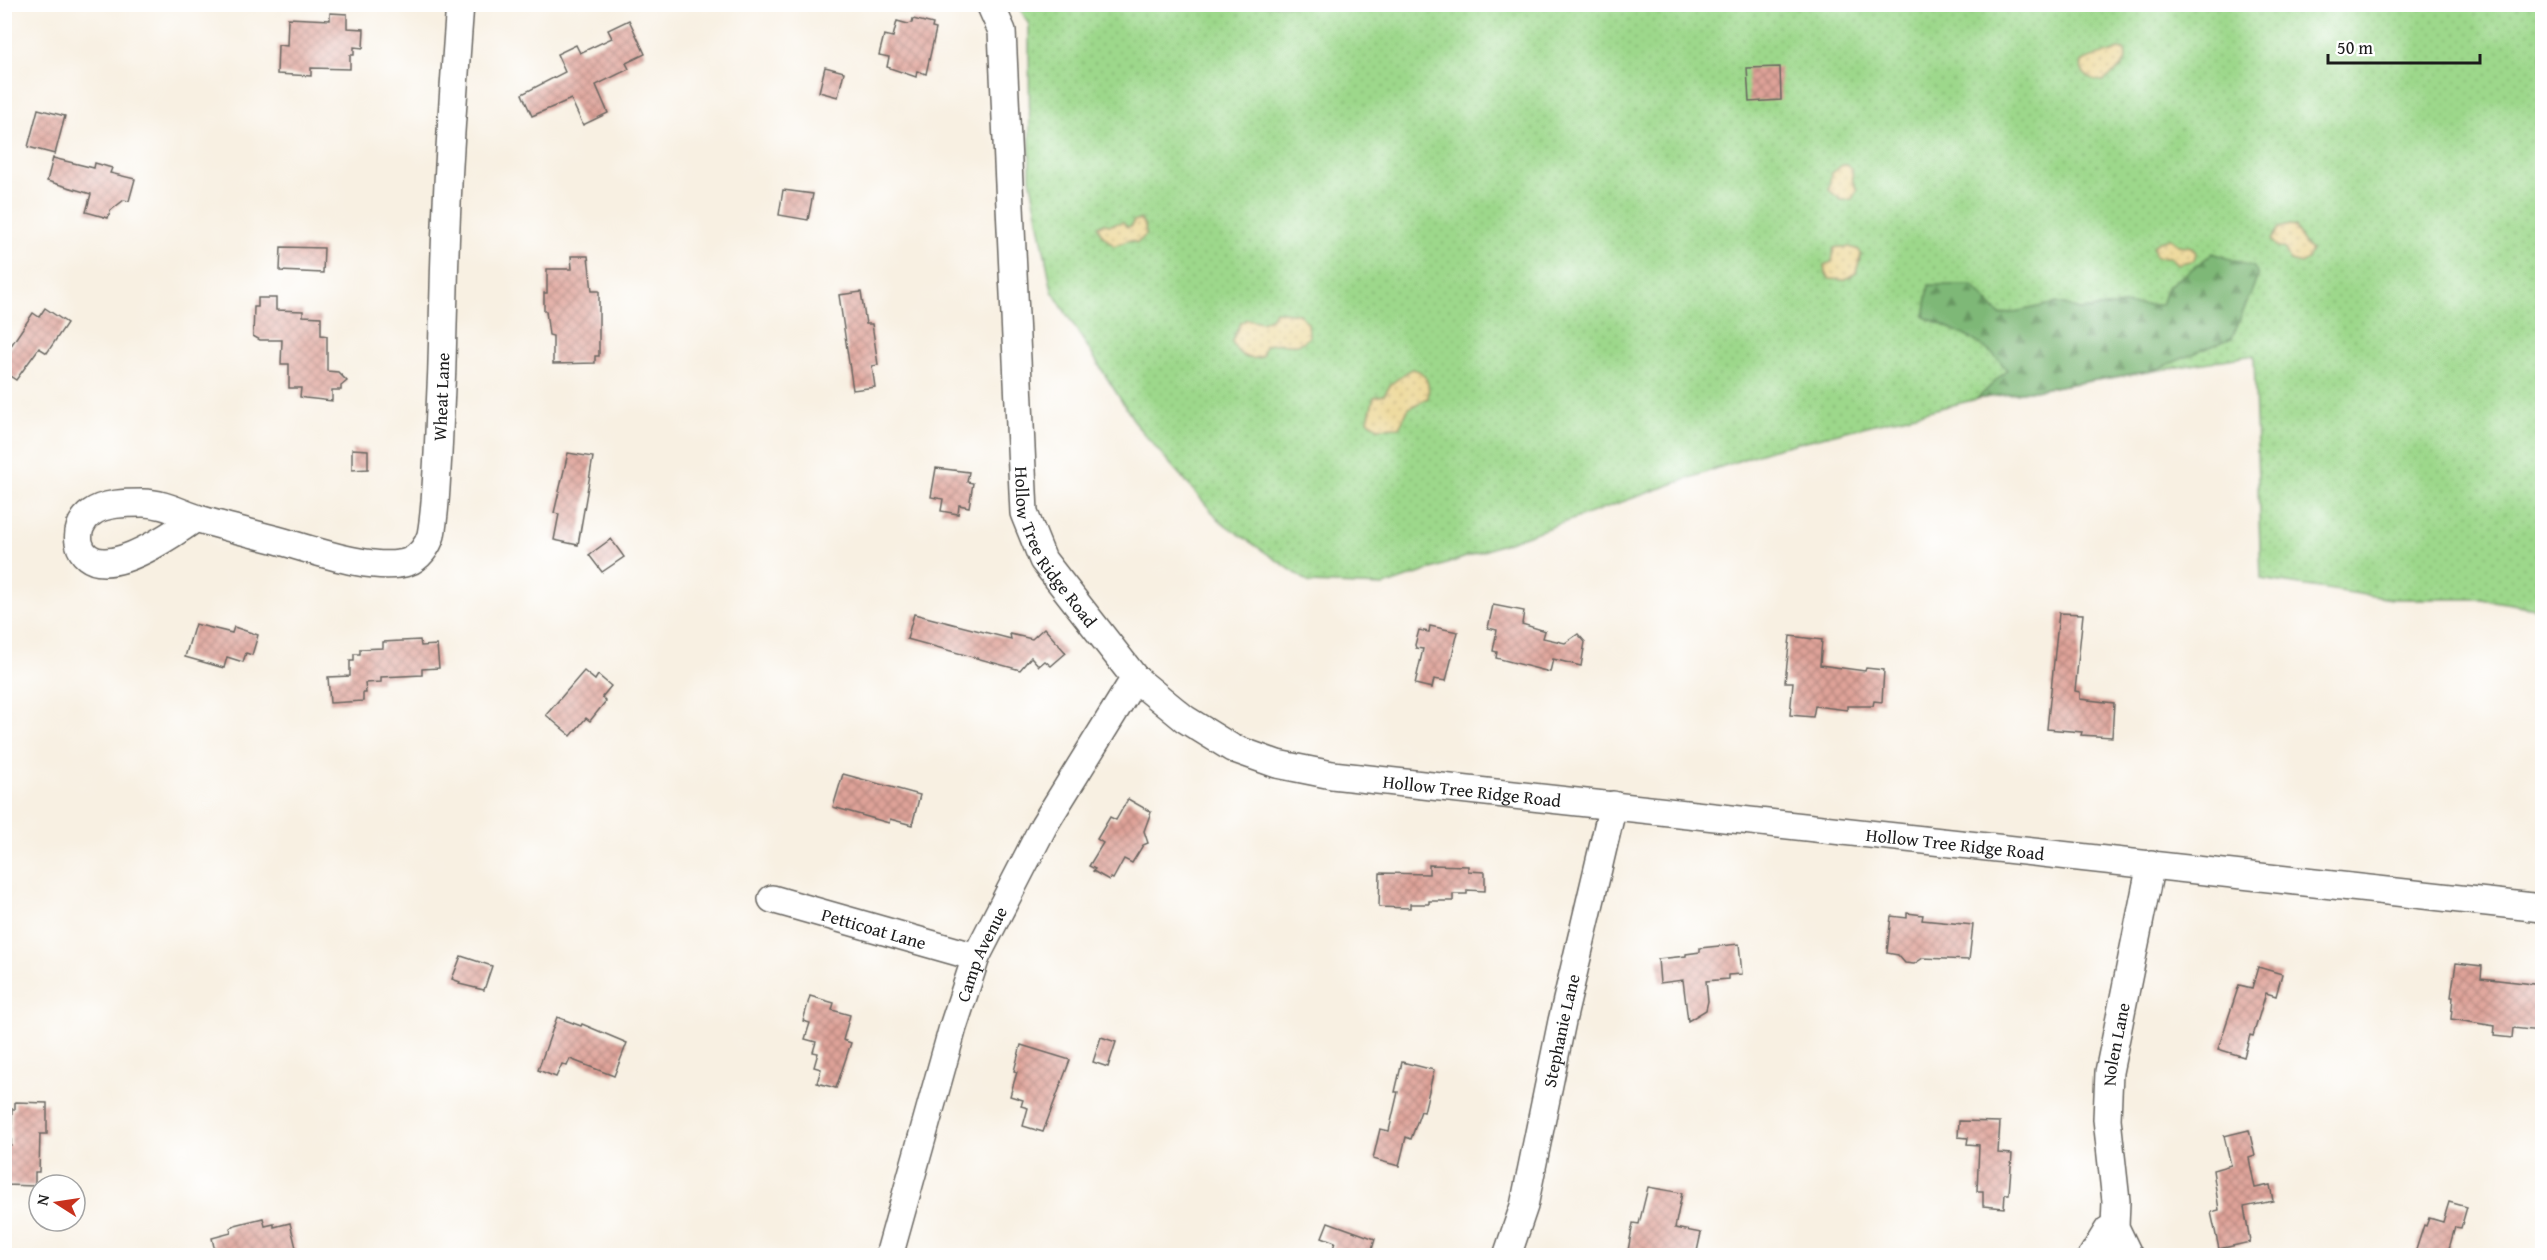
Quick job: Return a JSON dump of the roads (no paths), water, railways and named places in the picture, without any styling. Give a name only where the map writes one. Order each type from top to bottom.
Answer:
[{"type":"street","name":"Wheat Lane","points":[[196,518],[359,561],[396,564],[410,562],[427,548],[435,508],[442,367],[447,178],[460,4]]},
{"type":"street","name":"Hollow Tree Ridge Road","points":[[990,4],[1002,31],[1024,513],[1043,560],[1135,678],[1185,719],[1232,748],[1276,764],[1332,775],[2542,908]]},
{"type":"street","name":"Camp Avenue","points":[[889,1256],[953,1027],[976,957],[1044,825],[1135,678]]},
{"type":"street","name":"Stephanie Lane","points":[[1507,1256],[1524,1206],[1562,1021],[1613,805]]},
{"type":"street","name":"Nolen Lane","points":[[2129,1256],[2115,1227],[2116,1201],[2107,1119],[2109,1072],[2151,864]]},
{"type":"street","name":"Petticoat Lane","points":[[772,899],[976,957]]},
{"type":"street","points":[[2092,1256],[2108,1230],[2115,1227]]}]
